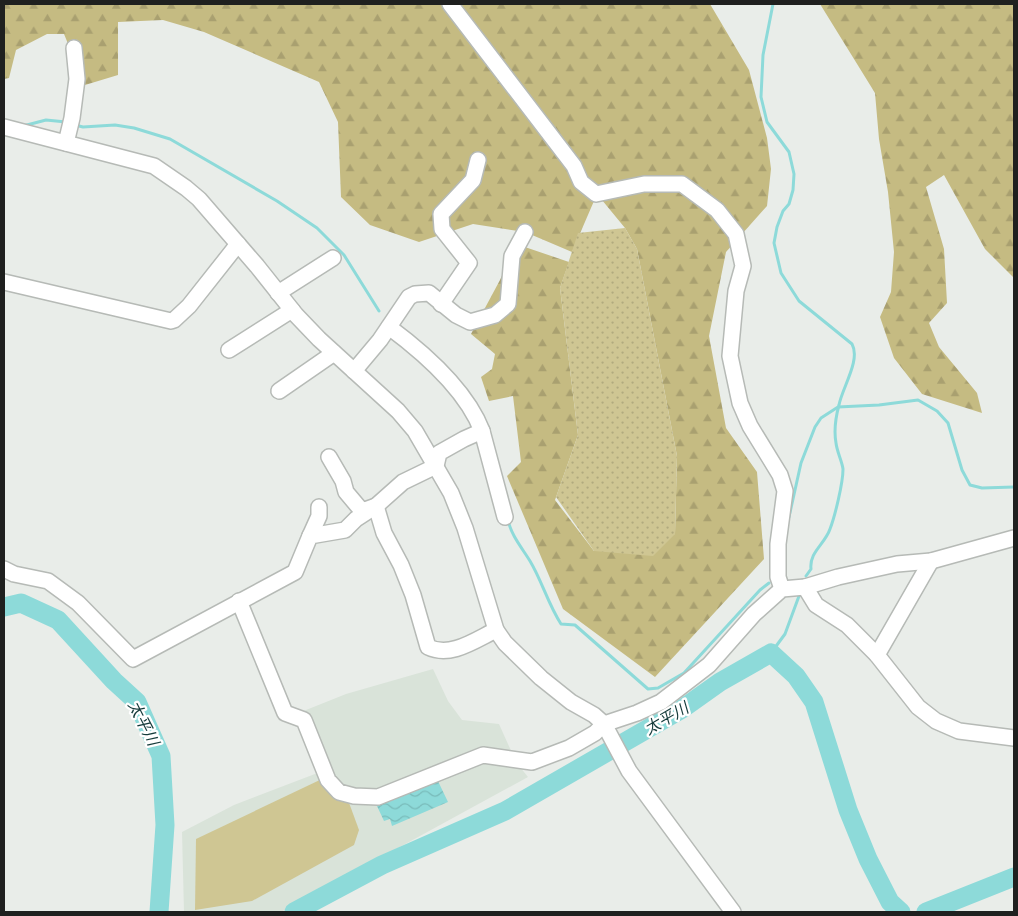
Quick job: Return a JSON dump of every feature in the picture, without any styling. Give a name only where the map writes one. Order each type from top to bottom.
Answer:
[{"type":"street","points":[[450,4],[574,166],[581,182],[596,194],[644,184],[682,184],[717,210],[736,234],[743,266],[736,291],[730,356],[740,402],[750,426],[780,476],[785,491],[778,544],[778,577],[782,589]]},
{"type":"street","points":[[69,130],[77,79],[74,48]]},
{"type":"street","points":[[4,127],[23,132],[69,130],[154,166],[186,188],[199,199],[292,310],[319,339],[398,411],[415,431],[451,493],[465,528],[496,630],[505,643],[541,678],[571,702],[594,715],[606,727],[627,767],[733,912]]},
{"type":"street","points":[[441,304],[469,263],[442,229],[441,214],[473,180],[478,160]]},
{"type":"street","points":[[354,371],[380,340],[409,297],[415,294],[429,293],[441,304],[470,322],[495,315],[503,310],[508,304],[512,256],[525,232]]},
{"type":"street","points":[[4,282],[174,320],[189,306],[238,244]]},
{"type":"street","points":[[278,293],[333,258]]},
{"type":"street","points":[[229,350],[292,310]]},
{"type":"street","points":[[389,327],[414,345],[441,372],[470,406],[482,431],[505,517]]},
{"type":"street","points":[[279,392],[334,353]]},
{"type":"street","points":[[436,466],[439,453],[482,431]]},
{"type":"street","points":[[329,457],[344,481],[346,492],[356,505],[362,511],[376,506]]},
{"type":"street","points":[[310,536],[345,530],[403,482],[436,466]]},
{"type":"street","points":[[376,506],[384,533],[401,565],[413,594],[428,647],[436,651],[449,651],[496,630]]},
{"type":"street","points":[[4,569],[14,574],[48,581],[78,603],[133,659],[295,572],[319,516],[319,507]]},
{"type":"street","points":[[239,601],[285,713],[304,720],[328,780],[339,792],[354,796],[378,797],[483,755],[532,762],[568,748],[606,727],[648,709],[677,690],[709,665],[754,614],[782,589],[805,587],[838,577],[897,564],[931,561],[1014,538]]},
{"type":"street","points":[[877,655],[931,561]]},
{"type":"street","points":[[805,587],[816,605],[847,624],[877,655],[918,707],[936,721],[959,731],[1014,738]]},
{"type":"shaded area","points":[[625,228],[637,249],[677,456],[675,534],[653,556],[594,551],[556,497],[578,435],[560,288],[578,233]]},
{"type":"shaded area","points":[[433,669],[448,701],[462,720],[499,724],[516,762],[528,777],[281,912],[184,912],[182,832],[234,805],[328,769],[301,712],[346,694]]},
{"type":"shaded area","points":[[324,778],[348,800],[359,830],[354,845],[252,901],[195,910],[196,839]]},
{"type":"green space","points":[[4,4],[710,4],[749,70],[767,138],[771,169],[767,206],[726,252],[709,336],[726,428],[757,472],[764,559],[655,677],[563,609],[507,476],[521,462],[513,396],[489,401],[481,377],[492,369],[495,354],[471,334],[500,280],[516,244],[569,262],[560,288],[578,435],[555,500],[594,551],[675,534],[677,456],[637,249],[625,228],[597,194],[572,252],[525,232],[473,224],[419,242],[370,225],[341,197],[338,122],[319,82],[204,32],[163,20],[118,22],[118,75],[85,85],[64,34],[47,34],[16,50],[9,78],[4,79]]},
{"type":"green space","points":[[820,4],[1014,4],[1014,278],[985,249],[944,175],[926,187],[944,249],[947,303],[929,323],[939,347],[977,393],[982,413],[922,394],[894,358],[880,317],[891,292],[894,252],[875,93]]},
{"type":"water","points":[[437,779],[448,802],[392,826],[390,819],[384,821],[377,806]]},
{"type":"waterway","points":[[773,4],[763,55],[761,97],[767,122],[789,152],[794,174],[793,190],[789,204],[783,211],[774,243],[781,273],[799,301],[852,344],[854,351],[853,366],[837,414],[835,434],[843,469],[842,482],[830,529],[812,558],[811,569],[806,576]]},
{"type":"waterway","points":[[23,126],[46,120],[66,122]]},
{"type":"waterway","points":[[75,125],[83,127],[115,125],[134,128],[170,139],[277,201],[317,228],[344,255],[379,311]]},
{"type":"waterway","points":[[789,517],[801,463],[815,427],[821,418],[838,407],[879,405],[918,400],[937,411],[948,423],[962,470],[970,485],[982,488],[1014,487]]},
{"type":"waterway","points":[[508,520],[514,536],[530,561],[561,624],[575,625],[648,689],[658,688],[684,673],[760,590],[769,583]]},
{"type":"waterway","points":[[771,653],[785,634],[799,596]]},
{"type":"waterway","name":"太平川","points":[[4,607],[21,603],[58,620],[114,681],[137,702],[161,756],[165,825],[159,912]]},
{"type":"waterway","name":"太平川","points":[[294,912],[382,865],[505,811],[682,709],[720,682],[771,653],[796,676],[814,702],[848,810],[868,859],[890,902],[901,912]]},
{"type":"waterway","name":"太平川","points":[[926,912],[1014,877]]}]
